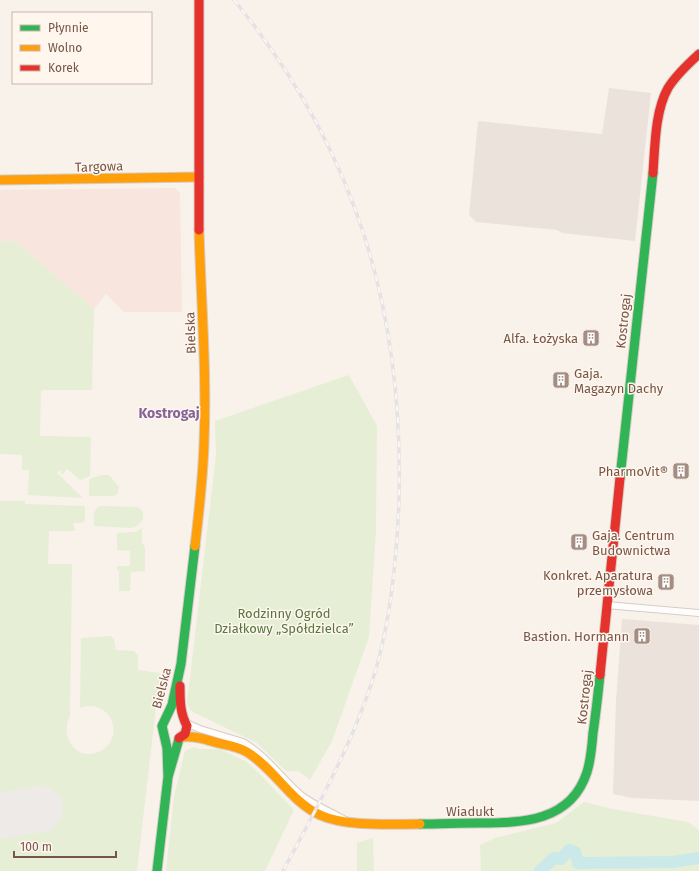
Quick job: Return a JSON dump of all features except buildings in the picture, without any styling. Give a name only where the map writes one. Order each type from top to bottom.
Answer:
[{"type":"street","name":"Bielska","points":[[168,777],[180,738],[187,730],[180,706],[181,664],[200,496],[204,442],[199,177],[199,0]]},
{"type":"street","name":"Kostrogaj","points":[[580,789],[587,774],[591,756],[659,113],[664,93],[672,81],[699,54]]},
{"type":"street","name":"Targowa","points":[[0,180],[199,177]]},
{"type":"street","points":[[606,605],[699,613]]},
{"type":"street","name":"Bielska","points":[[157,871],[168,777],[167,748],[162,726],[172,705],[181,664]]},
{"type":"street","name":"Bielska","points":[[166,718],[177,715],[185,720]]},
{"type":"street","name":"Wiadukt","points":[[185,720],[200,729],[249,745],[267,759],[299,793],[308,800],[349,822]]},
{"type":"street","points":[[164,734],[170,739],[180,738]]},
{"type":"street","name":"Wiadukt","points":[[180,738],[194,736],[246,751],[261,763],[295,798],[308,809],[329,818],[349,822],[383,824],[499,824],[520,822],[542,816],[556,810],[572,800],[580,789]]},
{"type":"shaded area","points":[[609,88],[651,93],[635,241],[562,233],[557,230],[476,222],[469,215],[478,121],[602,134]]},
{"type":"shaded area","points":[[175,188],[180,193],[182,312],[124,312],[106,294],[94,309],[15,241],[0,242],[0,190]]},
{"type":"shaded area","points":[[622,619],[699,625],[699,801],[632,798],[613,794],[616,700]]},
{"type":"green space","points":[[15,241],[94,309],[92,390],[41,390],[40,436],[91,437],[90,476],[80,480],[67,469],[63,474],[60,473],[60,470],[57,473],[83,498],[28,495],[29,470],[22,470],[22,455],[0,454],[0,242]]},
{"type":"green space","name":"Rodzinny Ogród Działkowy „Spółdzielca”","points":[[349,375],[377,426],[376,530],[369,637],[332,741],[310,780],[298,771],[286,771],[257,743],[191,711],[187,703],[216,455],[215,421]]},
{"type":"green space","points":[[109,475],[119,487],[118,493],[114,496],[89,496],[89,482],[91,478]]},
{"type":"green space","points":[[0,501],[25,501],[25,504],[85,506],[85,521],[81,523],[73,523],[75,531],[49,531],[48,564],[72,564],[70,716],[67,725],[67,733],[69,741],[73,747],[86,754],[94,754],[102,750],[109,743],[113,735],[111,719],[106,712],[99,708],[90,706],[80,708],[81,638],[111,636],[114,639],[116,650],[134,651],[138,655],[138,670],[160,673],[137,871],[0,871]]},
{"type":"green space","points":[[99,506],[138,507],[143,512],[143,520],[136,527],[130,528],[94,526],[94,512]]},
{"type":"green space","points":[[142,528],[142,543],[145,547],[145,571],[131,572],[130,591],[119,591],[119,571],[117,570],[117,566],[130,566],[130,551],[117,550],[117,533],[136,532]]},
{"type":"green space","points":[[194,747],[199,749],[220,749],[245,761],[255,769],[294,810],[265,871],[166,871],[174,796],[185,751]]},
{"type":"green space","points":[[584,802],[612,809],[688,822],[699,830],[699,871],[481,871],[480,845],[495,838],[556,823]]},
{"type":"green space","points":[[373,838],[374,871],[357,871],[357,843]]},
{"type":"waterway","points":[[540,871],[554,858],[561,859],[569,850],[575,852],[578,863],[672,862],[699,858]]},
{"type":"runway","points":[[0,816],[40,809]]},
{"type":"railway","points":[[234,0],[276,56],[312,114],[341,173],[364,234],[381,297],[392,363],[398,430],[399,500],[397,541],[387,622],[378,662],[348,743],[323,795],[283,871]]},
{"type":"traffic: fast","points":[[620,478],[653,173]]},
{"type":"traffic: fast","points":[[168,777],[167,748],[162,726],[172,705],[181,664],[195,546]]},
{"type":"traffic: fast","points":[[420,824],[495,823],[528,820],[557,810],[569,801],[580,789],[587,772],[591,752],[600,675]]},
{"type":"traffic: fast","points":[[157,871],[168,777],[179,739]]},
{"type":"traffic: slow","points":[[0,180],[199,177]]},
{"type":"traffic: slow","points":[[195,546],[202,482],[205,416],[199,230]]},
{"type":"traffic: slow","points":[[182,737],[204,739],[244,750],[266,767],[300,802],[320,815],[331,819],[356,823],[420,824]]},
{"type":"traffic: jam","points":[[199,0],[199,230]]},
{"type":"traffic: jam","points":[[653,173],[656,129],[660,107],[668,88],[686,66],[699,54]]},
{"type":"traffic: jam","points":[[600,675],[620,478]]},
{"type":"traffic: jam","points":[[179,738],[185,734],[187,726],[180,702],[180,686]]},
{"type":"place","name":"Alfa. Łożyska","points":[[591,338]]},
{"type":"place","name":"Gaja. Magazyn Dachy","points":[[561,380]]},
{"type":"place","name":"PharmoVit®","points":[[681,471]]},
{"type":"place","name":"Gaja. Centrum Budownictwa","points":[[579,542]]},
{"type":"place","name":"Konkret. Aparatura przemysłowa","points":[[666,582]]},
{"type":"place","name":"Bastion. Hormann","points":[[642,636]]},
{"type":"district","name":"Kostrogaj","points":[[169,413]]}]
